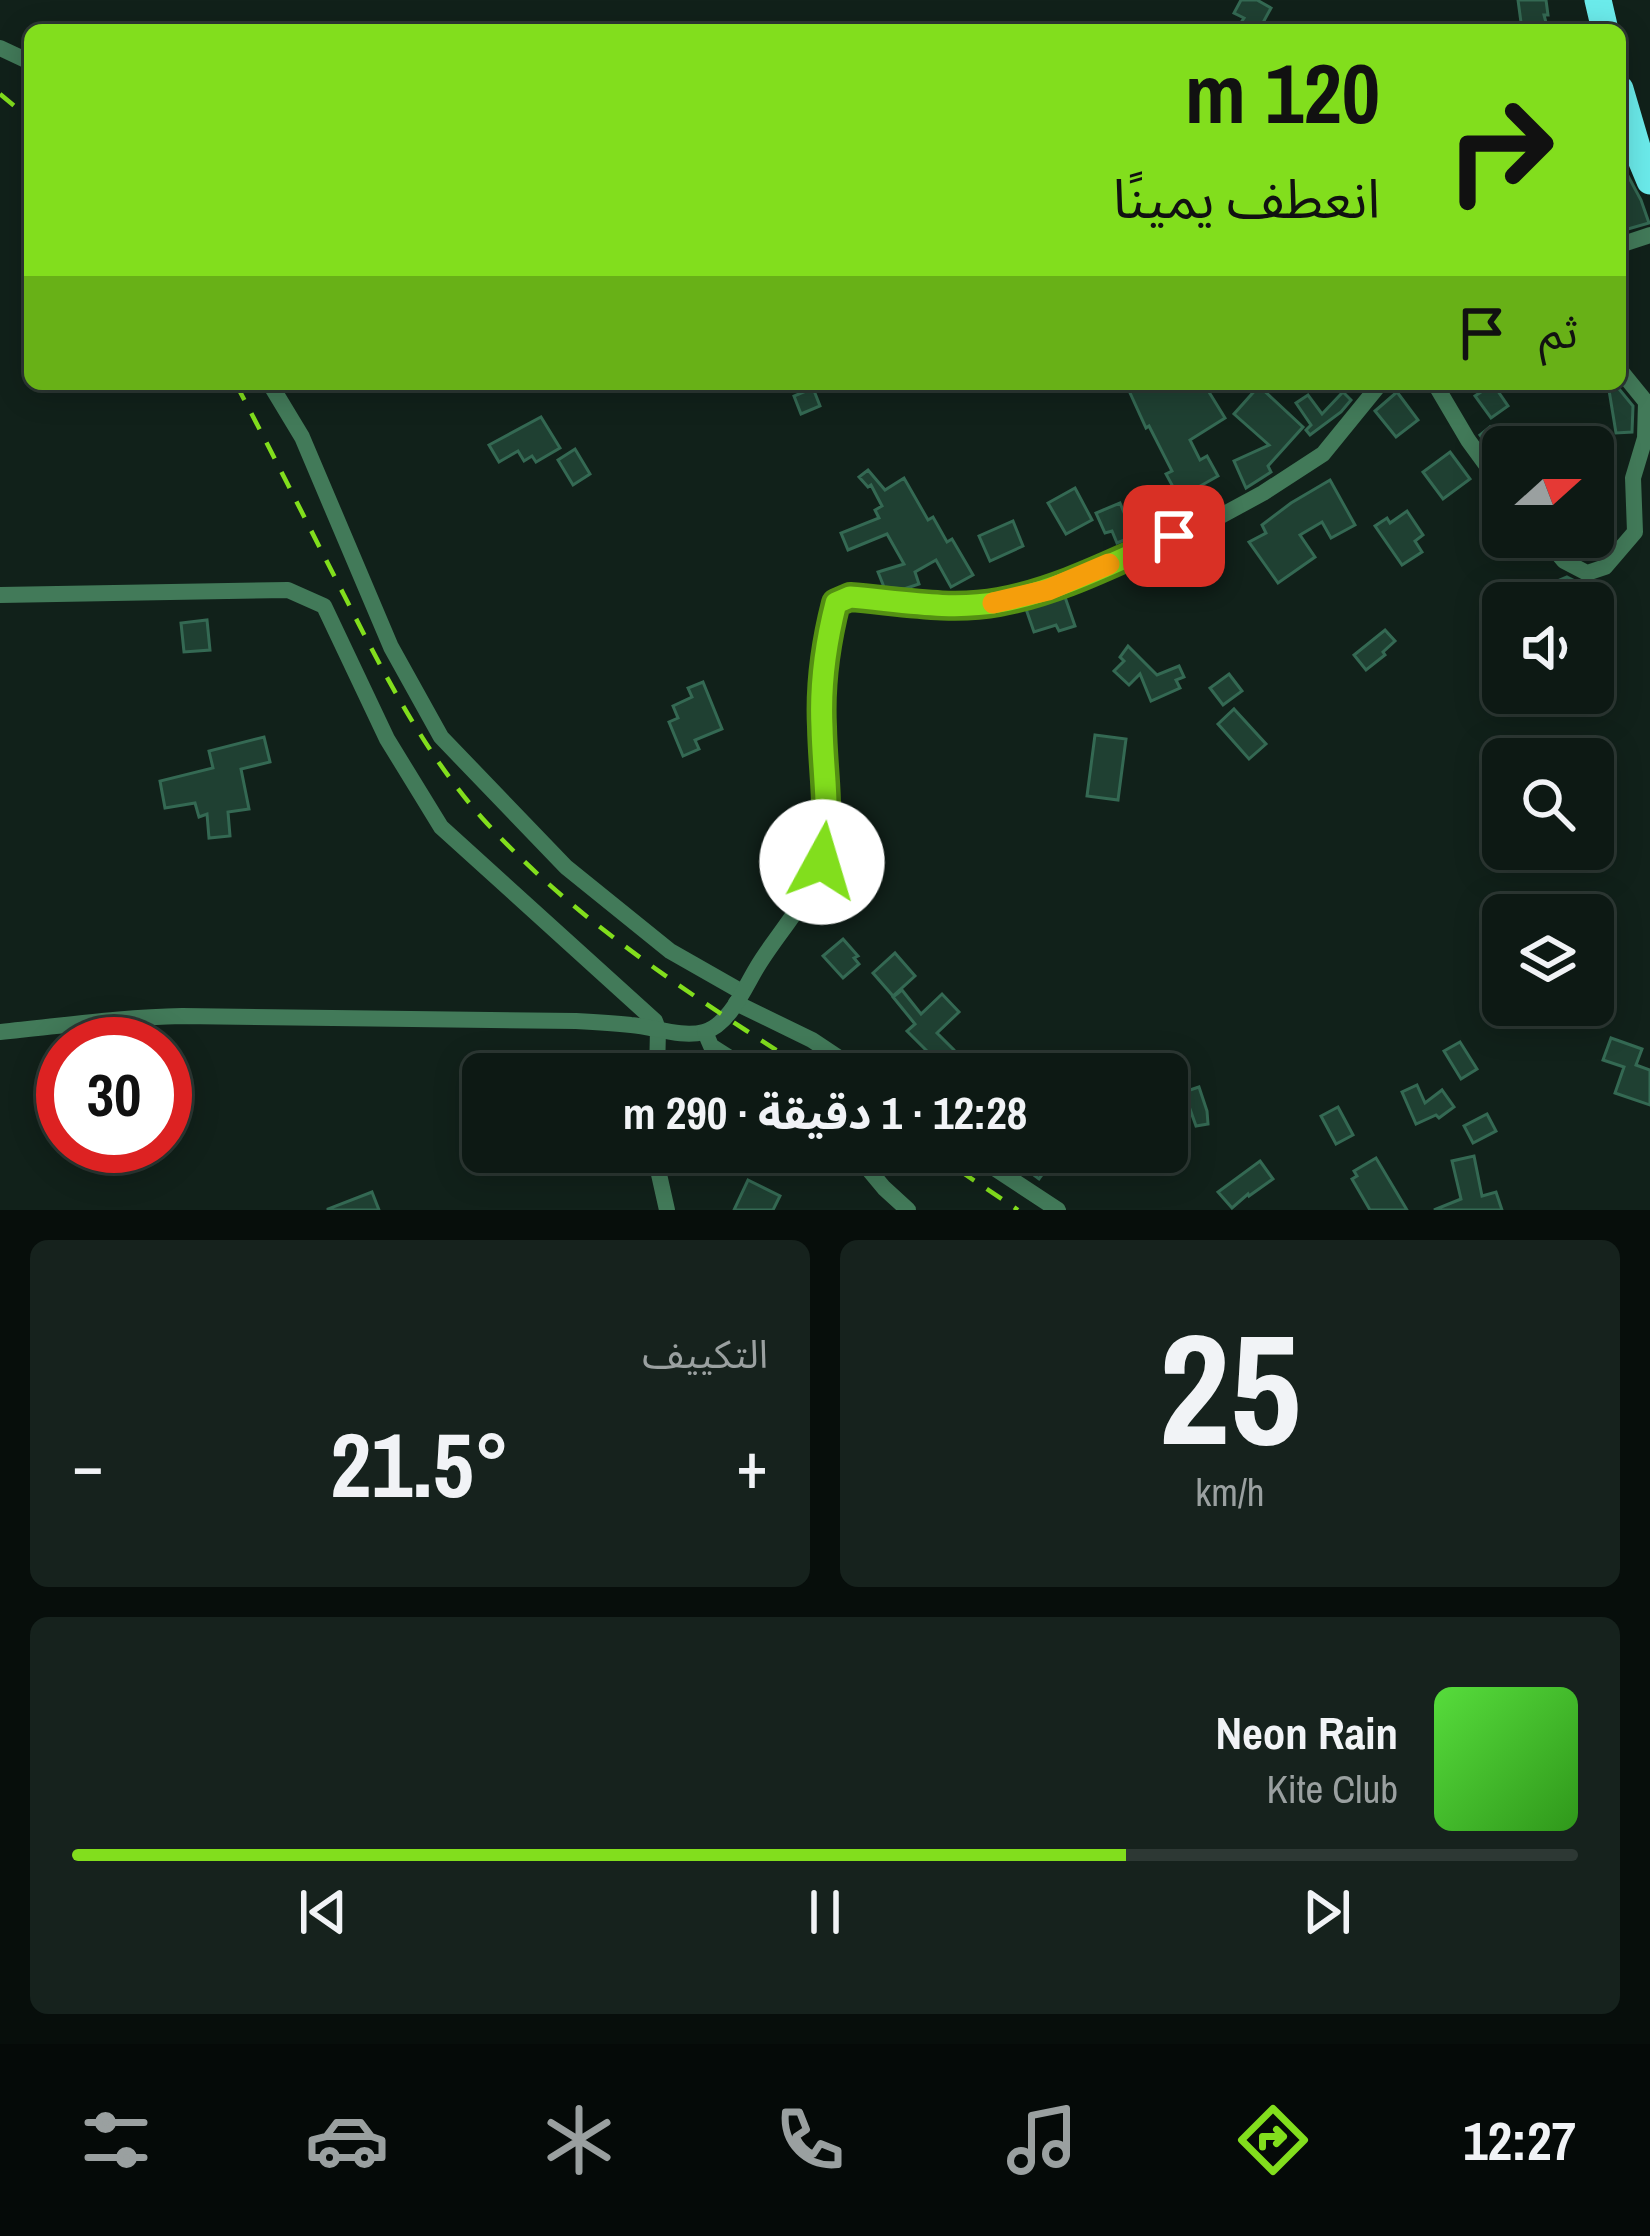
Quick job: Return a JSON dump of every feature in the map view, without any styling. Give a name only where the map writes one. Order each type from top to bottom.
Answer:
[{"type":"main road","points":[[1626,110],[1650,181]]},
{"type":"street","points":[[1614,556],[1635,532],[1633,478],[1645,438],[1646,402],[1626,377]]},
{"type":"street","points":[[273,390],[302,436],[391,647],[441,736],[566,867],[670,950],[832,1053]]},
{"type":"street","points":[[0,1032],[146,1016],[576,1021],[704,1032],[739,997],[822,862],[828,799],[822,727],[829,631],[836,603],[850,597],[946,606],[997,603],[1048,590],[1217,518],[1263,493],[1323,454],[1375,390]]},
{"type":"street","points":[[1439,390],[1482,459]]},
{"type":"street","points":[[1562,558],[1587,574],[1613,558]]},
{"type":"street","points":[[0,595],[288,590],[324,606],[387,739],[441,827],[655,1021],[657,1053]]},
{"type":"street","points":[[704,1032],[711,1046],[722,1053]]},
{"type":"street","points":[[659,1173],[667,1210]]},
{"type":"street","points":[[872,1173],[908,1210]]},
{"type":"street","points":[[1002,1173],[1058,1210]]},
{"type":"building","points":[[1241,0],[1257,0],[1271,8],[1262,24],[1240,24],[1244,18],[1234,13]]},
{"type":"building","points":[[1518,0],[1546,0],[1546,24],[1521,24]]},
{"type":"building","points":[[1626,172],[1641,200],[1649,223],[1626,230]]},
{"type":"building","points":[[814,390],[820,406],[801,414],[794,396]]},
{"type":"building","points":[[1129,390],[1208,390],[1225,418],[1190,440],[1200,460],[1207,456],[1218,476],[1179,498],[1166,474],[1172,471],[1149,426],[1146,428]]},
{"type":"building","points":[[1255,390],[1263,390],[1303,427],[1268,466],[1271,472],[1246,488],[1234,461],[1269,445],[1234,414]]},
{"type":"building","points":[[1497,390],[1508,406],[1491,418],[1475,396]]},
{"type":"building","points":[[1609,390],[1620,390],[1633,406],[1632,432],[1616,433]]},
{"type":"building","points":[[1343,392],[1351,400],[1310,435],[1306,430],[1311,425],[1296,403],[1308,395],[1322,414]]},
{"type":"building","points":[[1397,392],[1418,420],[1396,437],[1375,411]]},
{"type":"building","points":[[541,417],[560,448],[536,462],[532,456],[524,461],[518,451],[499,462],[489,445]]},
{"type":"building","points":[[575,449],[590,474],[573,485],[558,460]]},
{"type":"building","points":[[1450,452],[1470,479],[1443,499],[1423,472]]},
{"type":"building","points":[[868,470],[885,490],[904,478],[928,520],[933,517],[947,542],[952,539],[973,575],[951,587],[936,560],[915,572],[919,584],[904,589],[884,587],[878,572],[904,564],[887,534],[848,550],[841,533],[879,518],[875,510],[882,506],[871,485],[859,477]]},
{"type":"building","points":[[1330,480],[1355,525],[1331,538],[1322,522],[1300,535],[1315,557],[1278,583],[1249,542],[1266,533],[1262,525]]},
{"type":"building","points":[[1075,488],[1092,520],[1066,534],[1048,503]]},
{"type":"building","points":[[1120,503],[1134,536],[1117,543],[1112,531],[1105,533],[1096,513]]},
{"type":"building","points":[[1407,511],[1423,535],[1415,541],[1422,552],[1402,565],[1375,526],[1387,518],[1390,523]]},
{"type":"building","points":[[1013,521],[1023,546],[990,561],[979,536]]},
{"type":"building","points":[[1065,597],[1075,626],[1059,631],[1056,625],[1034,632],[1026,609]]},
{"type":"building","points":[[207,620],[210,650],[184,652],[181,623]]},
{"type":"building","points":[[1385,630],[1395,641],[1366,670],[1354,655]]},
{"type":"building","points":[[1128,646],[1157,675],[1179,666],[1184,677],[1176,680],[1180,688],[1151,701],[1140,674],[1129,685],[1114,671],[1124,661],[1120,657]]},
{"type":"building","points":[[1229,674],[1242,691],[1223,705],[1210,688]]},
{"type":"building","points":[[703,682],[722,729],[695,740],[699,749],[683,756],[669,722],[678,718],[673,706],[692,697],[688,688]]},
{"type":"building","points":[[1234,709],[1266,744],[1249,759],[1218,724]]},
{"type":"building","points":[[1095,735],[1126,739],[1118,800],[1087,796]]},
{"type":"building","points":[[264,737],[270,762],[241,769],[249,809],[228,812],[230,836],[209,838],[207,814],[199,817],[195,803],[165,808],[160,781],[213,768],[209,751]]},
{"type":"building","points":[[843,939],[859,964],[843,978],[823,956]]},
{"type":"building","points":[[895,953],[915,976],[893,996],[873,973]]},
{"type":"building","points":[[902,990],[921,1014],[942,994],[959,1012],[937,1033],[956,1053],[929,1053],[907,1031],[915,1024],[893,997]]},
{"type":"building","points":[[1611,1038],[1642,1049],[1636,1065],[1650,1070],[1650,1105],[1615,1093],[1624,1067],[1603,1060]]},
{"type":"building","points":[[1460,1042],[1477,1069],[1461,1079],[1444,1051]]},
{"type":"building","points":[[1417,1085],[1425,1103],[1442,1090],[1454,1107],[1439,1118],[1436,1115],[1416,1124],[1402,1092]]},
{"type":"building","points":[[1199,1087],[1208,1124],[1196,1126],[1188,1091]]},
{"type":"building","points":[[1338,1107],[1353,1135],[1336,1144],[1321,1116]]},
{"type":"building","points":[[1487,1114],[1496,1131],[1473,1143],[1464,1126]]},
{"type":"building","points":[[1474,1156],[1482,1196],[1496,1192],[1502,1210],[1434,1210],[1461,1199],[1452,1161]]},
{"type":"building","points":[[1376,1158],[1407,1210],[1370,1210],[1352,1179],[1357,1176],[1354,1171]]},
{"type":"building","points":[[1260,1161],[1273,1179],[1232,1208],[1218,1192]]},
{"type":"building","points":[[748,1180],[780,1196],[773,1210],[734,1210]]},
{"type":"building","points":[[372,1192],[379,1210],[328,1210],[328,1209]]},
{"type":"railway","points":[[0,94],[24,114]]},
{"type":"railway","points":[[239,390],[390,683],[462,794],[519,857],[598,925],[781,1053]]},
{"type":"railway","points":[[963,1173],[1018,1210]]},
{"type":"slow traffic","points":[[993,603],[1048,590],[1109,564]]},
{"type":"route","points":[[822,862],[828,831],[822,727],[829,631],[836,603],[850,597],[946,606],[997,603],[1048,590],[1174,536]]}]
